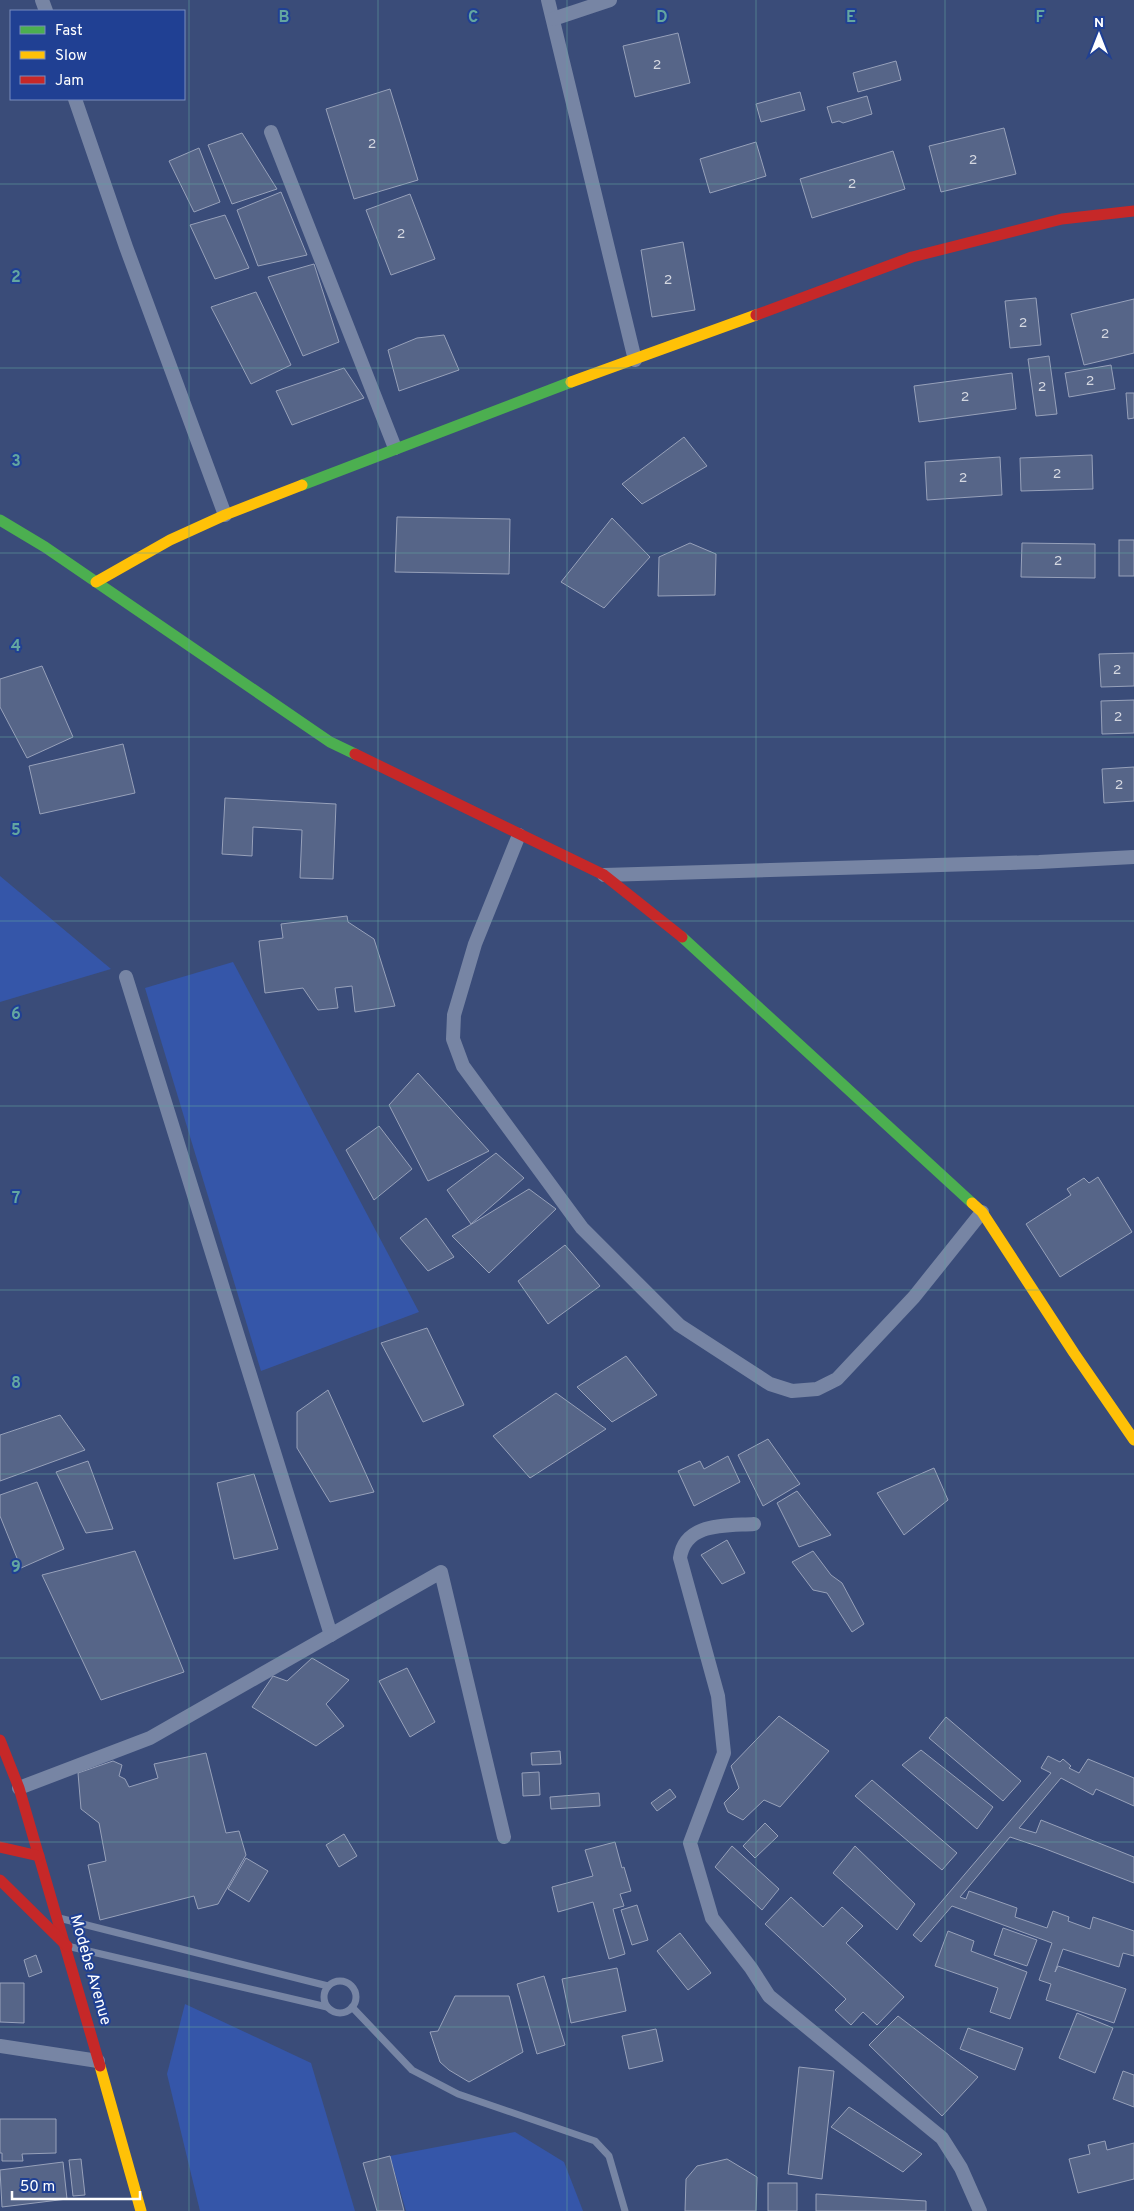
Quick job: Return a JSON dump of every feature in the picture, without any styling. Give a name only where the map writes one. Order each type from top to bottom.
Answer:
[{"type":"street","points":[[548,0],[635,360]]},
{"type":"street","points":[[553,19],[610,0]]},
{"type":"street","points":[[75,100],[126,247],[225,515]]},
{"type":"street","points":[[271,132],[396,448]]},
{"type":"street","points":[[96,582],[170,540],[225,515],[533,395],[635,360],[912,257],[1062,219],[1134,211]]},
{"type":"street","points":[[0,520],[96,582],[330,742],[604,875],[668,924],[982,1212],[1074,1353],[1134,1440]]},
{"type":"street","points":[[519,835],[475,944],[454,1015],[453,1039],[463,1066],[582,1228],[679,1325],[770,1384],[792,1391],[817,1389],[837,1378],[914,1297],[982,1212]]},
{"type":"street","points":[[604,875],[1039,862],[1134,857]]},
{"type":"street","points":[[126,977],[331,1635]]},
{"type":"street","points":[[754,1524],[712,1527],[700,1531],[688,1538],[682,1547],[680,1558],[718,1696],[724,1753],[690,1844],[712,1918],[751,1968],[769,1996],[942,2138],[961,2168],[980,2211]]},
{"type":"street","points":[[19,1788],[150,1738],[441,1572],[504,1837]]},
{"type":"street","name":"Modebe Avenue","points":[[0,1740],[19,1788],[67,1946],[141,2211]]},
{"type":"street","points":[[0,1847],[39,1856]]},
{"type":"street","points":[[0,1880],[67,1946]]},
{"type":"street","points":[[0,2046],[98,2061]]},
{"type":"lane","points":[[58,1917],[328,1986],[340,1981],[352,1988],[356,1994],[355,2001],[352,2007],[339,2013],[327,2006],[67,1946]]},
{"type":"lane","points":[[327,2006],[324,1993],[328,1986]]},
{"type":"lane","points":[[352,2007],[412,2070],[458,2094],[595,2140],[609,2156],[625,2211]]},
{"type":"shaded area","points":[[0,876],[111,969],[0,1002]]},
{"type":"shaded area","points":[[233,962],[419,1312],[261,1371],[145,988]]},
{"type":"shaded area","points":[[185,2004],[311,2063],[355,2211],[200,2211],[167,2074]]},
{"type":"shaded area","points":[[515,2132],[564,2162],[583,2211],[406,2211],[390,2156]]},
{"type":"building","points":[[678,33],[690,83],[635,97],[623,46]]},
{"type":"building","points":[[896,61],[901,80],[858,92],[853,73]]},
{"type":"building","points":[[390,89],[418,180],[354,199],[326,109]]},
{"type":"building","points":[[800,92],[805,110],[761,122],[756,104]]},
{"type":"building","points":[[867,96],[872,114],[843,123],[839,121],[832,123],[827,107]]},
{"type":"building","points":[[1004,128],[1016,174],[941,192],[929,146]]},
{"type":"building","points":[[242,133],[277,189],[232,204],[208,145]]},
{"type":"building","points":[[756,142],[766,176],[710,193],[700,159]]},
{"type":"building","points":[[199,148],[220,202],[194,212],[169,161]]},
{"type":"building","points":[[893,151],[905,189],[812,218],[800,179]]},
{"type":"building","points":[[281,192],[307,255],[258,266],[237,210]]},
{"type":"building","points":[[410,194],[435,259],[391,275],[366,210]]},
{"type":"building","points":[[225,215],[249,268],[215,279],[190,225]]},
{"type":"building","points":[[683,242],[695,310],[652,317],[641,250]]},
{"type":"building","points":[[314,264],[339,342],[303,356],[268,277]]},
{"type":"building","points":[[256,292],[291,365],[251,384],[211,307]]},
{"type":"building","points":[[1036,298],[1041,345],[1010,348],[1005,301]]},
{"type":"building","points":[[1134,299],[1134,353],[1084,365],[1071,314]]},
{"type":"building","points":[[444,335],[459,370],[399,391],[388,350],[417,338]]},
{"type":"building","points":[[1049,356],[1057,414],[1036,416],[1028,359]]},
{"type":"building","points":[[1111,365],[1115,389],[1069,397],[1065,373]]},
{"type":"building","points":[[344,368],[364,398],[292,425],[276,391]]},
{"type":"building","points":[[1012,373],[1016,409],[919,422],[914,386]]},
{"type":"building","points":[[1126,393],[1134,393],[1134,418],[1128,419]]},
{"type":"building","points":[[684,437],[707,466],[642,504],[622,484]]},
{"type":"building","points":[[1092,455],[1093,489],[1021,491],[1020,458]]},
{"type":"building","points":[[1000,457],[1002,495],[927,500],[925,462]]},
{"type":"building","points":[[397,517],[510,519],[509,574],[395,572]]},
{"type":"building","points":[[612,518],[650,557],[604,608],[561,582]]},
{"type":"building","points":[[1119,540],[1134,540],[1134,576],[1119,576]]},
{"type":"building","points":[[690,543],[716,554],[715,595],[658,596],[659,557]]},
{"type":"building","points":[[1022,543],[1095,544],[1095,578],[1021,577]]},
{"type":"building","points":[[1134,653],[1134,686],[1101,687],[1099,654]]},
{"type":"building","points":[[42,666],[73,737],[27,758],[0,707],[0,679]]},
{"type":"building","points":[[1134,700],[1134,733],[1102,734],[1101,701]]},
{"type":"building","points":[[123,744],[135,793],[40,814],[29,766]]},
{"type":"building","points":[[1134,767],[1134,801],[1104,803],[1102,769]]},
{"type":"building","points":[[225,798],[336,804],[333,879],[300,878],[302,830],[253,827],[252,856],[222,854]]},
{"type":"building","points":[[347,916],[348,922],[374,939],[395,1006],[355,1012],[352,986],[335,988],[338,1008],[318,1010],[303,988],[265,993],[259,941],[283,938],[281,924]]},
{"type":"building","points":[[418,1073],[489,1151],[428,1181],[389,1105]]},
{"type":"building","points":[[379,1126],[412,1169],[374,1200],[346,1150]]},
{"type":"building","points":[[496,1153],[524,1178],[471,1224],[447,1190]]},
{"type":"building","points":[[1098,1177],[1132,1232],[1060,1277],[1026,1224],[1071,1195],[1067,1189],[1084,1178],[1089,1183]]},
{"type":"building","points":[[529,1189],[556,1209],[489,1273],[452,1236]]},
{"type":"building","points":[[426,1218],[454,1257],[428,1271],[400,1238]]},
{"type":"building","points":[[565,1245],[600,1286],[548,1324],[518,1281]]},
{"type":"building","points":[[427,1328],[464,1405],[423,1422],[381,1343]]},
{"type":"building","points":[[626,1356],[657,1395],[612,1422],[577,1387]]},
{"type":"building","points":[[328,1390],[374,1492],[330,1502],[297,1448],[297,1412]]},
{"type":"building","points":[[556,1393],[606,1429],[530,1478],[493,1436]]},
{"type":"building","points":[[60,1415],[85,1450],[0,1481],[0,1435]]},
{"type":"building","points":[[768,1439],[800,1484],[763,1506],[738,1455]]},
{"type":"building","points":[[728,1456],[740,1482],[694,1506],[678,1471],[700,1461],[704,1469]]},
{"type":"building","points":[[88,1461],[113,1529],[86,1533],[56,1472]]},
{"type":"building","points":[[934,1468],[948,1500],[904,1535],[877,1493]]},
{"type":"building","points":[[254,1474],[278,1549],[234,1559],[217,1483]]},
{"type":"building","points":[[37,1482],[64,1549],[21,1568],[0,1516],[0,1495]]},
{"type":"building","points":[[797,1491],[831,1535],[799,1547],[777,1503]]},
{"type":"building","points":[[727,1540],[745,1573],[722,1584],[701,1555]]},
{"type":"building","points":[[135,1551],[184,1672],[101,1700],[42,1575]]},
{"type":"building","points":[[813,1551],[831,1575],[842,1583],[864,1624],[852,1632],[827,1593],[813,1590],[792,1562]]},
{"type":"building","points":[[312,1658],[349,1680],[326,1704],[344,1726],[316,1746],[252,1707],[273,1676],[287,1681]]},
{"type":"building","points":[[407,1668],[435,1722],[410,1737],[379,1681]]},
{"type":"building","points":[[779,1716],[829,1751],[780,1807],[764,1800],[743,1820],[728,1812],[724,1803],[739,1788],[731,1766]]},
{"type":"building","points":[[946,1717],[1021,1781],[1003,1801],[929,1738]]},
{"type":"building","points":[[921,1750],[993,1807],[977,1829],[902,1765]]},
{"type":"building","points":[[560,1751],[561,1764],[532,1765],[531,1753]]},
{"type":"building","points":[[206,1753],[226,1833],[239,1831],[246,1855],[218,1904],[198,1909],[194,1896],[100,1920],[88,1865],[106,1861],[99,1823],[81,1809],[78,1773],[113,1761],[122,1765],[119,1776],[125,1779],[129,1787],[158,1778],[154,1764]]},
{"type":"building","points":[[1048,1756],[1060,1762],[1063,1759],[1071,1766],[1069,1768],[1079,1773],[1088,1759],[1134,1778],[1134,1806],[1096,1789],[1093,1795],[1061,1778],[1019,1828],[1036,1833],[1041,1820],[1134,1857],[1134,1883],[1010,1837],[960,1897],[966,1899],[969,1891],[1017,1908],[1015,1917],[1047,1928],[1053,1911],[1069,1917],[1068,1921],[1090,1929],[1093,1917],[1134,1931],[1134,1956],[1123,1953],[1119,1967],[1063,1949],[1055,1972],[1058,1966],[1126,1989],[1114,2023],[1046,2000],[1051,1984],[1039,1980],[1052,1943],[952,1906],[921,1942],[913,1935],[1051,1773],[1041,1768]]},
{"type":"building","points":[[539,1772],[540,1795],[523,1796],[522,1773]]},
{"type":"building","points":[[872,1780],[957,1853],[942,1870],[855,1796]]},
{"type":"building","points":[[670,1789],[676,1797],[657,1811],[651,1803]]},
{"type":"building","points":[[599,1793],[600,1806],[551,1809],[550,1797]]},
{"type":"building","points":[[765,1823],[778,1836],[755,1858],[743,1846]]},
{"type":"building","points":[[344,1834],[357,1856],[339,1867],[326,1845]]},
{"type":"building","points":[[615,1842],[631,1891],[620,1894],[624,1906],[613,1909],[625,1954],[609,1959],[593,1902],[558,1912],[552,1887],[593,1876],[585,1850]]},
{"type":"building","points":[[732,1846],[779,1889],[762,1910],[715,1867]]},
{"type":"building","points":[[855,1846],[915,1904],[897,1930],[833,1873]]},
{"type":"building","points":[[246,1858],[268,1871],[249,1902],[228,1889]]},
{"type":"building","points":[[791,1897],[823,1927],[842,1907],[863,1926],[846,1943],[904,1997],[877,2025],[863,2012],[851,2025],[835,2010],[846,1999],[765,1924]]},
{"type":"building","points":[[637,1905],[648,1940],[632,1945],[621,1910]]},
{"type":"building","points":[[1003,1928],[1037,1940],[1027,1966],[994,1955]]},
{"type":"building","points":[[948,1931],[974,1941],[971,1951],[1027,1972],[1010,2019],[990,2012],[998,1988],[935,1966]]},
{"type":"building","points":[[680,1933],[711,1973],[688,1990],[657,1951]]},
{"type":"building","points":[[36,1955],[42,1972],[29,1977],[24,1960]]},
{"type":"building","points":[[617,1968],[626,2011],[571,2023],[562,1979]]},
{"type":"building","points":[[544,1976],[565,2045],[537,2054],[517,1984]]},
{"type":"building","points":[[0,1983],[24,1983],[24,2023],[0,2022]]},
{"type":"building","points":[[455,1996],[509,1996],[523,2052],[469,2082],[449,2070],[440,2062],[430,2032],[438,2031]]},
{"type":"building","points":[[1077,2013],[1113,2028],[1095,2073],[1059,2058]]},
{"type":"building","points":[[898,2016],[978,2077],[942,2116],[869,2045]]},
{"type":"building","points":[[968,2028],[1023,2048],[1015,2070],[960,2049]]},
{"type":"building","points":[[656,2029],[663,2061],[629,2069],[622,2036]]},
{"type":"building","points":[[799,2067],[834,2071],[822,2179],[788,2174]]},
{"type":"building","points":[[1123,2071],[1134,2075],[1134,2107],[1113,2099]]},
{"type":"building","points":[[849,2107],[922,2154],[903,2172],[831,2127]]},
{"type":"building","points":[[0,2119],[56,2119],[56,2153],[22,2154],[23,2161],[2,2161],[2,2153],[0,2153]]},
{"type":"building","points":[[1105,2141],[1107,2150],[1134,2143],[1134,2179],[1078,2193],[1069,2159],[1090,2154],[1088,2145]]},
{"type":"building","points":[[390,2156],[404,2211],[377,2211],[363,2163]]},
{"type":"building","points":[[81,2159],[85,2195],[73,2196],[69,2160]]},
{"type":"building","points":[[727,2159],[757,2177],[756,2211],[685,2211],[686,2179],[697,2166]]},
{"type":"building","points":[[63,2162],[67,2199],[2,2207],[0,2170]]},
{"type":"building","points":[[768,2183],[797,2183],[797,2211],[768,2211]]},
{"type":"building","points":[[816,2194],[926,2201],[926,2211],[816,2211]]},
{"type":"traffic: fast","points":[[302,485],[571,382]]},
{"type":"traffic: fast","points":[[0,520],[45,547],[330,742],[355,754]]},
{"type":"traffic: fast","points":[[682,937],[972,1203]]},
{"type":"traffic: slow","points":[[571,382],[756,315]]},
{"type":"traffic: slow","points":[[96,582],[170,540],[225,515],[302,485]]},
{"type":"traffic: slow","points":[[972,1203],[982,1212],[1074,1353],[1134,1440]]},
{"type":"traffic: slow","points":[[100,2066],[141,2211]]},
{"type":"traffic: jam","points":[[756,315],[912,257],[1062,219],[1134,211]]},
{"type":"traffic: jam","points":[[355,754],[604,875],[682,937]]},
{"type":"traffic: jam","points":[[0,1740],[19,1788],[100,2066]]},
{"type":"traffic: jam","points":[[0,1847],[39,1856]]},
{"type":"traffic: jam","points":[[0,1880],[67,1946]]}]
